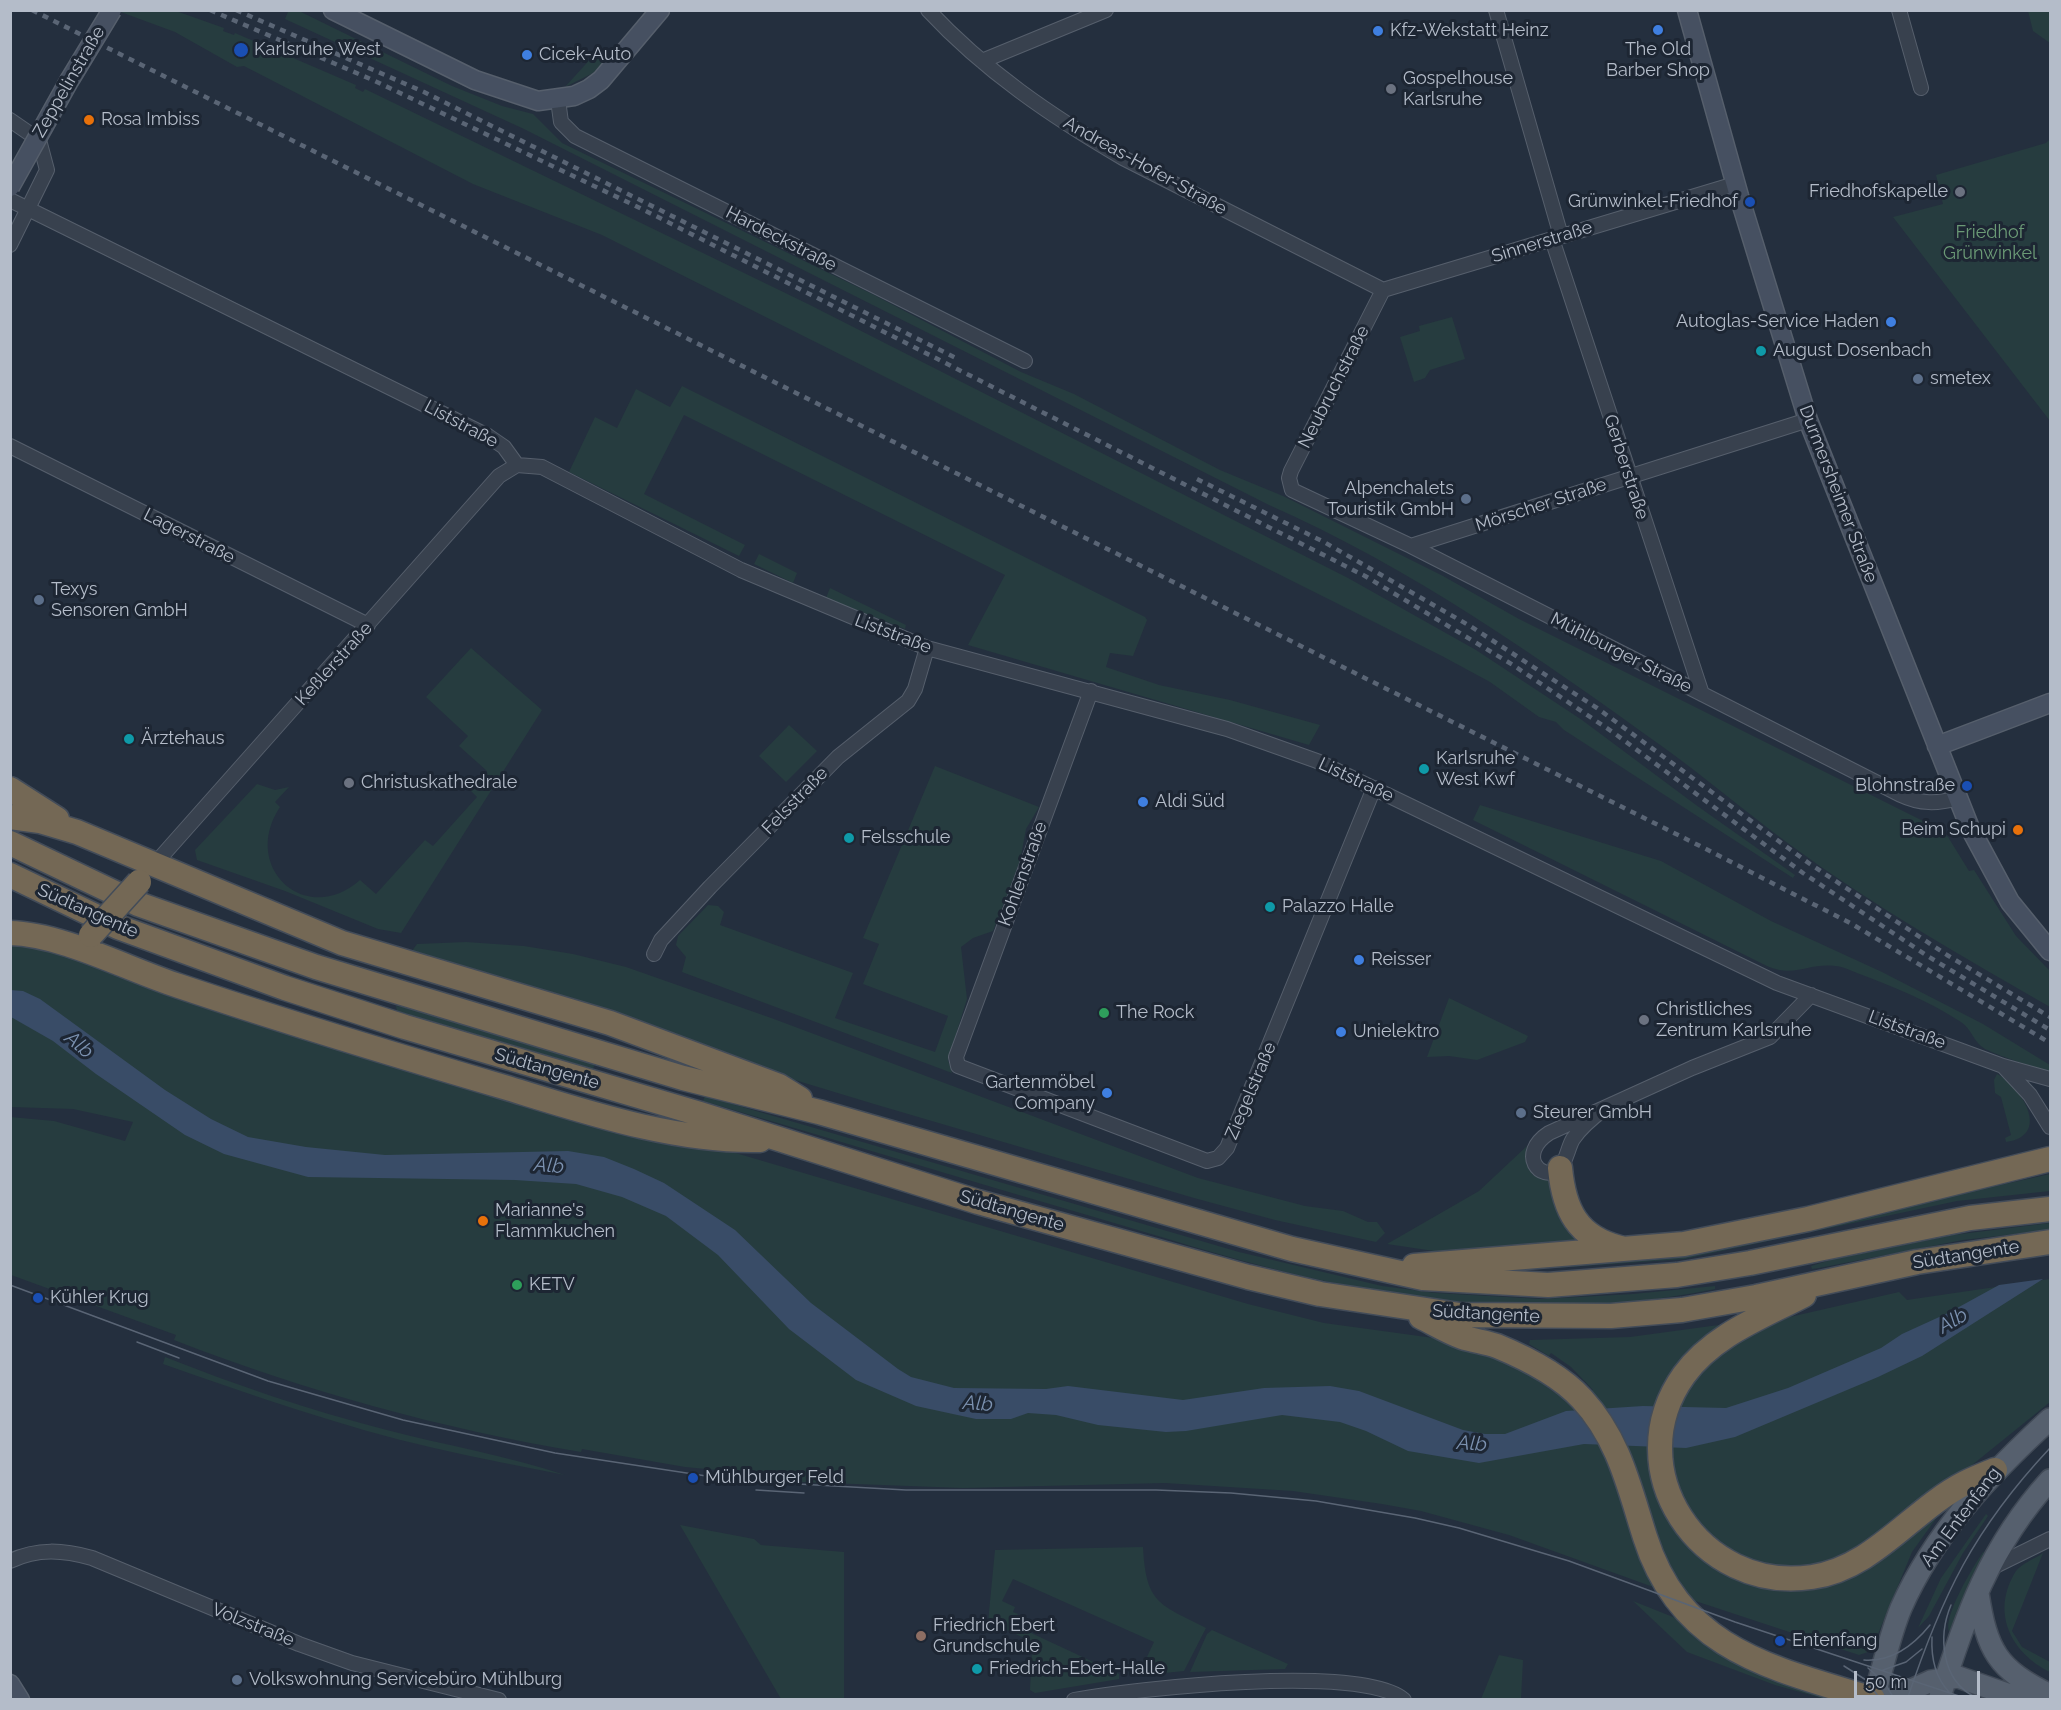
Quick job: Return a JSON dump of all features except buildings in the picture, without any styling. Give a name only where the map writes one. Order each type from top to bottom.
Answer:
[{"type":"highway","points":[[10,789],[146,874],[352,946],[610,1023],[779,1086],[819,1112]]},
{"type":"highway","points":[[10,817],[40,821],[77,832]]},
{"type":"highway","name":"Südtangente","points":[[10,843],[138,904],[316,967],[683,1078],[819,1112],[1293,1249],[1423,1278],[1491,1284],[1602,1283],[1677,1275],[1750,1263],[1970,1218],[2050,1209]]},
{"type":"highway","points":[[86,943],[146,874]]},
{"type":"highway","name":"Südtangente","points":[[10,875],[118,927],[285,988],[405,1027],[784,1140],[978,1202],[1248,1277],[1320,1294],[1400,1308],[1506,1318],[1611,1316],[1682,1310],[1746,1299],[1928,1260],[2050,1242]]},
{"type":"highway","points":[[10,918],[45,939]]},
{"type":"highway","points":[[10,933],[86,943],[154,978],[300,1026],[590,1113],[723,1141],[784,1140]]},
{"type":"highway","points":[[1382,1270],[1468,1260],[1637,1250],[1684,1244],[1808,1219],[2050,1159]]},
{"type":"highway","points":[[1560,1168],[1563,1196],[1578,1223],[1603,1244],[1637,1250]]},
{"type":"highway","points":[[1835,1279],[1724,1338],[1702,1355],[1683,1377],[1667,1411],[1661,1432],[1660,1454],[1668,1491],[1686,1527],[1710,1552],[1739,1568],[1776,1577],[1815,1577],[1852,1564],[1965,1483],[1995,1470]]},
{"type":"highway","points":[[1400,1308],[1462,1337],[1497,1346],[1542,1370],[1581,1397],[1607,1431],[1629,1478],[1646,1539],[1665,1583],[1703,1628],[1733,1650],[1759,1662],[1874,1699]]},
{"type":"main road","name":"Am Entenfang","points":[[1874,1699],[1890,1638],[1918,1575],[1934,1546],[1995,1470],[2050,1419]]},
{"type":"main road","points":[[1939,1700],[1977,1591],[1987,1570],[2011,1527],[2050,1480]]},
{"type":"main road","points":[[1977,1591],[1987,1636],[1997,1657],[2017,1678],[2050,1695]]},
{"type":"main road","points":[[1889,1700],[1924,1684],[1959,1677],[2024,1700]]},
{"type":"street","name":"Zeppelinstraße","points":[[10,187],[69,81],[112,10]]},
{"type":"street","points":[[333,10],[475,80],[538,101],[574,96],[601,80],[660,10]]},
{"type":"street","name":"Andreas-Hofer-Straße","points":[[928,10],[982,61],[1042,109],[1122,158],[1383,290]]},
{"type":"street","points":[[982,61],[1106,10]]},
{"type":"street","name":"Gerberstraße","points":[[1496,10],[1557,238],[1629,477],[1702,694]]},
{"type":"street","name":"Durmersheimer Straße","points":[[1687,10],[1735,184],[1808,420],[1936,746],[1988,865],[2010,902],[2050,951]]},
{"type":"street","points":[[1899,10],[1921,88]]},
{"type":"street","name":"Hardeckstraße","points":[[558,100],[561,122],[575,136],[1025,361]]},
{"type":"street","name":"Zeppelinstraße","points":[[10,137],[14,122]]},
{"type":"street","points":[[10,245],[45,180],[47,160],[39,140],[14,122]]},
{"type":"street","name":"Sinnerstraße","points":[[1383,290],[1735,184]]},
{"type":"street","name":"Liststraße","points":[[10,200],[488,436],[504,447],[517,465],[542,467],[741,570],[927,648],[1227,729],[1317,761],[1766,978],[2003,1066],[2050,1079]]},
{"type":"street","name":"Neubruchstraße","points":[[1290,485],[1291,471],[1383,290]]},
{"type":"street","name":"Mörscher Straße","points":[[1411,546],[1808,420]]},
{"type":"street","name":"Lagerstraße","points":[[10,446],[368,625]]},
{"type":"street","name":"Keßlerstraße","points":[[146,874],[499,476],[517,465]]},
{"type":"street","name":"Mühlburger Straße","points":[[1290,485],[1297,493],[1411,546],[1914,801],[1941,803],[1958,798]]},
{"type":"street","name":"Felsstraße","points":[[654,954],[661,940],[710,887],[838,757],[908,701],[915,688],[927,648]]},
{"type":"street","name":"Kohlenstraße","points":[[956,1057],[1091,691]]},
{"type":"street","points":[[1936,746],[2050,703]]},
{"type":"street","name":"Ziegelstraße","points":[[956,1057],[958,1065],[1207,1161],[1218,1158],[1227,1148],[1257,1080],[1374,788]]},
{"type":"street","points":[[1604,1109],[1581,1128],[1560,1168],[1542,1172],[1536,1167],[1532,1153],[1537,1142],[1549,1133],[1692,1068],[1770,1037],[1811,995]]},
{"type":"street","name":"Liststraße","points":[[2003,1066],[2030,1095],[2050,1127]]},
{"type":"street","points":[[1987,1570],[2050,1539]]},
{"type":"street","name":"Volzstraße","points":[[10,1561],[44,1551],[66,1551],[92,1558],[341,1659],[499,1700]]},
{"type":"street","points":[[1074,1700],[1123,1690],[1285,1681],[1375,1686],[1390,1690],[1404,1700]]},
{"type":"green space","points":[[118,11],[176,11],[224,28],[223,31],[234,35],[235,33],[356,85],[355,88],[363,92],[365,89],[808,304],[1348,578],[1476,650],[1582,720],[1795,875],[1793,878],[1564,730],[1556,722],[1539,717],[1490,682],[1442,656],[602,235],[473,184],[244,66],[237,67],[175,32]]},
{"type":"green space","points":[[286,11],[299,11],[452,86],[502,106],[533,114],[562,143],[874,295],[1021,372],[1074,394],[1220,470],[1283,496],[1443,576],[1519,619],[1923,821],[1948,837],[1969,871],[1974,870],[2016,936],[2050,971],[2050,1007],[1950,949],[1852,888],[1789,844],[1679,759],[1569,680],[1423,585],[1372,556],[524,129],[285,19],[288,12]]},
{"type":"green space","points":[[2028,11],[2050,11],[2050,43],[2033,31]]},
{"type":"green space","points":[[612,53],[593,73],[565,87],[594,55]]},
{"type":"green space","name":"Friedhof Grünwinkel","points":[[2050,139],[2050,421],[1893,217],[1943,204],[1936,175],[2046,143]]},
{"type":"green space","points":[[1452,317],[1465,359],[1430,370],[1425,378],[1414,382],[1400,337],[1420,331],[1419,326]]},
{"type":"green space","points":[[682,386],[1145,617],[1147,620],[1133,656],[1110,653],[1106,667],[1159,685],[1230,700],[1320,725],[1309,745],[968,645],[1005,575],[684,415],[644,494],[745,545],[739,556],[569,472],[595,417],[617,428],[636,389],[670,407]]},
{"type":"green space","points":[[759,554],[797,573],[793,583],[754,564]]},
{"type":"green space","points":[[830,588],[906,625],[905,629],[826,598]]},
{"type":"green space","points":[[471,648],[542,710],[401,933],[378,929],[285,891],[197,860],[195,850],[257,784],[275,790],[289,787],[275,802],[280,807],[270,829],[268,850],[273,869],[285,884],[300,894],[319,897],[339,893],[360,880],[376,894],[425,840],[433,846],[477,797],[470,790],[481,778],[487,778],[487,771],[459,746],[468,736],[426,697]]},
{"type":"green space","points":[[789,725],[817,751],[786,782],[759,756]]},
{"type":"green space","points":[[935,766],[1039,807],[1026,829],[1020,861],[993,931],[973,938],[961,947],[967,999],[948,1060],[952,1073],[682,972],[686,957],[676,945],[678,936],[708,905],[718,906],[724,912],[720,925],[853,973],[835,1018],[935,1052],[948,1016],[863,984],[879,944],[863,938]]},
{"type":"green space","points":[[1480,805],[1661,861],[1771,921],[1882,972],[1983,1024],[2050,1065],[2050,1072],[1985,1049],[1965,1025],[1949,1014],[1846,968],[1817,966],[1786,971],[1767,966],[1473,820]]},
{"type":"green space","points":[[11,942],[30,945],[1248,1304],[1324,1323],[1463,1342],[1531,1374],[1555,1393],[1593,1390],[1571,1367],[1551,1353],[1549,1356],[1529,1344],[1530,1340],[1630,1337],[1726,1324],[1683,1358],[1665,1385],[1695,1381],[1726,1347],[1781,1319],[1899,1292],[1907,1300],[2050,1279],[2050,1402],[1961,1474],[1940,1513],[1912,1552],[1871,1651],[1859,1655],[1656,1588],[1509,1535],[1421,1511],[1382,1504],[1293,1491],[1165,1483],[963,1488],[801,1482],[801,1478],[685,1467],[582,1449],[581,1452],[477,1432],[374,1406],[273,1376],[174,1340],[176,1335],[11,1275],[10,1117],[54,1121],[125,1141],[133,1122],[73,1109],[11,1107]]},
{"type":"green space","points":[[466,942],[524,946],[573,954],[626,967],[774,1019],[1198,1178],[1305,1206],[1343,1211],[1368,1222],[1377,1222],[1385,1233],[1376,1242],[1275,1220],[1194,1198],[775,1074],[412,951],[417,944]]},
{"type":"green space","points":[[1449,998],[1528,1036],[1525,1042],[1477,1060],[1449,1056],[1427,1057]]},
{"type":"green space","points":[[396,1006],[596,1061],[593,1069],[397,1011]]},
{"type":"green space","points":[[1997,1074],[2015,1089],[2023,1100],[2030,1121],[2028,1131],[2020,1138],[2006,1142],[2005,1138],[2011,1135],[2001,1097],[1995,1093],[1994,1080]]},
{"type":"green space","points":[[705,1096],[1239,1252],[1382,1286],[1436,1293],[1542,1299],[1633,1294],[1715,1286],[1715,1289],[1662,1298],[1556,1305],[1448,1300],[1395,1294],[1342,1284],[1265,1267],[1192,1246],[703,1101]]},
{"type":"green space","points":[[1527,1146],[1527,1162],[1533,1175],[1553,1180],[1589,1246],[1447,1253],[1387,1244],[1479,1191]]},
{"type":"green space","points":[[2050,1174],[2050,1191],[1957,1201],[1684,1259],[1555,1268],[1552,1265],[1793,1231]]},
{"type":"green space","points":[[2050,1223],[2050,1230],[1963,1240],[1819,1268],[1812,1269],[1811,1266],[1834,1259],[1953,1235]]},
{"type":"green space","points":[[165,1357],[328,1414],[565,1475],[434,1448],[331,1420],[163,1364]]},
{"type":"green space","points":[[1986,1514],[1988,1516],[1963,1553],[1929,1616],[1918,1628],[1941,1578]]},
{"type":"green space","points":[[680,1525],[754,1539],[761,1545],[844,1552],[844,1699],[781,1699]]},
{"type":"green space","points":[[1143,1547],[1148,1581],[1158,1600],[1206,1628],[1184,1671],[1145,1675],[1151,1665],[1145,1661],[1154,1642],[1013,1579],[1002,1601],[1015,1607],[1013,1612],[1018,1614],[1014,1625],[1119,1674],[1119,1679],[1035,1693],[1030,1690],[1032,1651],[1029,1640],[988,1622],[995,1550]]},
{"type":"green space","points":[[1983,1552],[1986,1553],[1949,1632],[1948,1625],[1954,1604]]},
{"type":"green space","points":[[2043,1553],[2012,1631],[2022,1647],[2050,1662],[2050,1672],[2036,1664],[2015,1643],[2005,1616],[2008,1586],[2016,1571]]},
{"type":"green space","points":[[1633,1601],[1678,1619],[1719,1653],[1755,1673],[1826,1697],[1825,1699],[1775,1685],[1687,1652]]},
{"type":"green space","points":[[1212,1630],[1288,1664],[1285,1669],[1190,1672],[1207,1634]]},
{"type":"green space","points":[[1499,1655],[1523,1660],[1521,1699],[1481,1699]]},
{"type":"water","name":"Alb","points":[[10,990],[23,991],[40,999],[165,1090],[211,1119],[248,1137],[306,1147],[385,1155],[568,1151],[604,1157],[634,1169],[664,1183],[735,1230],[811,1303],[898,1369],[911,1377],[954,1388],[1046,1389],[1068,1386],[1183,1400],[1264,1388],[1330,1386],[1359,1391],[1463,1430],[1485,1434],[1505,1434],[1566,1411],[1643,1406],[1726,1408],[1788,1388],[1881,1348],[1902,1334],[1948,1313],[1999,1285],[2043,1279],[1922,1356],[1878,1377],[1735,1437],[1686,1448],[1584,1444],[1479,1463],[1408,1451],[1366,1431],[1340,1422],[1282,1415],[1186,1431],[1166,1432],[1098,1425],[1056,1415],[1028,1413],[1011,1419],[976,1419],[916,1406],[856,1380],[789,1329],[718,1255],[666,1216],[622,1197],[576,1184],[515,1180],[308,1177],[224,1154],[185,1135],[96,1074],[53,1041],[11,1017]]},
{"type":"tram line","points":[[10,1285],[268,1381],[403,1420],[555,1453],[726,1479],[906,1490],[1156,1490],[1231,1493],[1316,1501],[1415,1518],[1459,1528],[1569,1561],[1735,1622],[1971,1700]]},
{"type":"tram line","points":[[137,1342],[179,1358]]},
{"type":"tram line","points":[[1907,1700],[1933,1628],[1963,1565],[2001,1507],[2050,1448]]},
{"type":"tram line","points":[[756,1490],[804,1493]]},
{"type":"tram line","points":[[1951,1605],[1944,1630],[1945,1656],[1955,1680],[1975,1697]]},
{"type":"tram line","points":[[1864,1660],[1883,1658],[1901,1651],[1916,1640],[1930,1625]]},
{"type":"tram line","points":[[1932,1637],[1935,1666],[1940,1680],[1949,1692]]},
{"type":"tram line","points":[[1883,1670],[1906,1662],[1922,1649]]},
{"type":"tram line","points":[[1844,1666],[1866,1680],[1881,1700]]},
{"type":"tram line","points":[[1868,1668],[1884,1682],[1895,1700]]},
{"type":"railway","points":[[32,10],[1698,845],[1852,924],[2050,1043]]},
{"type":"railway","points":[[210,10],[375,81],[642,209],[1365,576],[1513,665],[1614,733],[1803,873],[1929,957],[2050,1030]]},
{"type":"railway","points":[[236,10],[424,92],[958,359]]},
{"type":"railway","points":[[1197,479],[1324,542],[1470,626],[1597,708],[1810,864],[1947,955],[2050,1017]]},
{"type":"place","name":"The Old Barber Shop","points":[[1658,30]]},
{"type":"place","name":"Kfz-Wekstatt Heinz","points":[[1378,31]]},
{"type":"place","name":"Karlsruhe West","points":[[241,50]]},
{"type":"place","name":"Cicek-Auto","points":[[527,55]]},
{"type":"place","name":"Gospelhouse Karlsruhe","points":[[1391,89]]},
{"type":"place","name":"Rosa Imbiss","points":[[89,120]]},
{"type":"place","name":"Friedhofskapelle","points":[[1960,192]]},
{"type":"place","name":"Grünwinkel-Friedhof","points":[[1750,202]]},
{"type":"place","name":"Autoglas-Service Haden","points":[[1891,322]]},
{"type":"place","name":"August Dosenbach","points":[[1761,351]]},
{"type":"place","name":"smetex","points":[[1918,379]]},
{"type":"place","name":"Alpenchalets Touristik GmbH","points":[[1466,499]]},
{"type":"place","name":"Texys Sensoren GmbH","points":[[39,600]]},
{"type":"place","name":"Ärztehaus","points":[[129,739]]},
{"type":"place","name":"Karlsruhe West Kwf","points":[[1424,769]]},
{"type":"place","name":"Christuskathedrale","points":[[349,783]]},
{"type":"place","name":"Blohnstraße","points":[[1967,786]]},
{"type":"place","name":"Aldi Süd","points":[[1143,802]]},
{"type":"place","name":"Beim Schupi","points":[[2018,830]]},
{"type":"place","name":"Felsschule","points":[[849,838]]},
{"type":"place","name":"Palazzo Halle","points":[[1270,907]]},
{"type":"place","name":"Reisser","points":[[1359,960]]},
{"type":"place","name":"The Rock","points":[[1104,1013]]},
{"type":"place","name":"Christliches Zentrum Karlsruhe","points":[[1644,1020]]},
{"type":"place","name":"Unielektro","points":[[1341,1032]]},
{"type":"place","name":"Gartenmöbel Company","points":[[1107,1093]]},
{"type":"place","name":"Steurer GmbH","points":[[1521,1113]]},
{"type":"place","name":"Marianne's Flammkuchen","points":[[483,1221]]},
{"type":"place","name":"KETV","points":[[517,1285]]},
{"type":"place","name":"Kühler Krug","points":[[38,1298]]},
{"type":"place","name":"Mühlburger Feld","points":[[693,1478]]},
{"type":"place","name":"Friedrich Ebert Grundschule","points":[[921,1636]]},
{"type":"place","name":"Entenfang","points":[[1780,1641]]},
{"type":"place","name":"Friedrich-Ebert-Halle","points":[[977,1669]]},
{"type":"place","name":"Volkswohnung Servicebüro Mühlburg","points":[[237,1680]]}]
